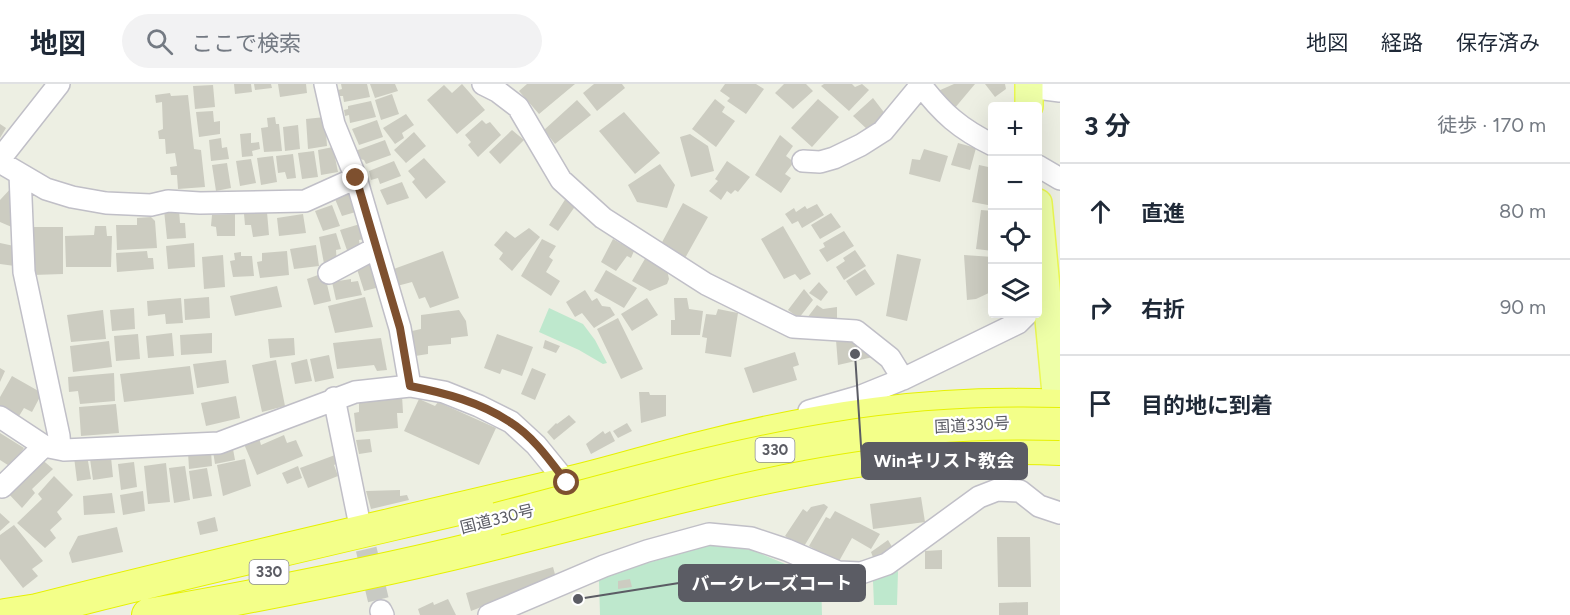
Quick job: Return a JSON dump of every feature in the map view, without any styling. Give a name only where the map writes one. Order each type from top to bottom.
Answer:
[{"type":"highway","points":[[37,610],[567,483],[697,448],[808,424],[876,412],[946,405],[1059,412]]},
{"type":"highway","name":"国道330号","points":[[148,615],[353,577],[726,460],[838,438],[1059,412]]},
{"type":"highway","name":"国道330号","points":[[4,615],[501,530],[839,464],[905,455],[1060,449]]},
{"type":"highway","points":[[244,615],[343,599],[444,578],[703,512],[827,487],[898,476],[973,469],[1060,470]]},
{"type":"main road","points":[[1038,210],[1040,264]]},
{"type":"main road","points":[[1042,290],[1059,412],[1060,441]]},
{"type":"street","points":[[59,84],[0,161],[46,189],[72,197],[106,203],[151,205],[168,201],[200,203],[305,201],[356,178]]},
{"type":"street","points":[[326,84],[334,124],[356,178],[400,328],[410,386]]},
{"type":"street","points":[[483,84],[497,91],[518,107],[561,180],[603,218],[706,284],[793,327],[856,331],[890,358],[903,379]]},
{"type":"street","points":[[803,161],[820,162],[834,159],[883,131],[920,85],[944,114],[962,129],[988,142]]},
{"type":"street","points":[[1029,92],[1060,91]]},
{"type":"street","points":[[1042,168],[1060,179]]},
{"type":"street","points":[[2,487],[52,448],[59,436],[24,272],[20,174]]},
{"type":"street","points":[[329,273],[376,248]]},
{"type":"street","points":[[697,448],[765,424],[861,396],[903,379],[1018,323],[1023,318]]},
{"type":"street","points":[[0,417],[52,448],[219,443],[334,398],[355,392],[410,386],[444,392],[511,422],[536,445],[567,483]]},
{"type":"street","points":[[334,398],[358,516]]},
{"type":"street","points":[[489,615],[604,566],[647,551],[709,534],[751,538],[787,550],[838,572],[861,573],[887,564],[979,496],[997,490],[1020,491],[1039,506],[1060,513]]},
{"type":"green space","points":[[549,308],[583,324],[595,340],[607,363],[603,364],[539,332]]},
{"type":"green space","points":[[708,545],[752,550],[821,579],[822,615],[600,615],[599,581],[607,575]]},
{"type":"green space","points":[[898,571],[897,605],[874,605],[873,581]]},
{"type":"building","points":[[234,84],[251,84],[252,92],[235,94]]},
{"type":"building","points":[[254,84],[271,84],[272,88],[255,90]]},
{"type":"building","points":[[278,84],[306,84],[307,93],[280,97]]},
{"type":"building","points":[[341,84],[367,84],[370,97],[344,102],[338,90],[342,89]]},
{"type":"building","points":[[370,84],[395,84],[398,91],[375,98]]},
{"type":"building","points":[[462,84],[485,110],[457,134],[427,100],[444,85],[452,93]]},
{"type":"building","points":[[527,84],[575,84],[539,114],[519,91]]},
{"type":"building","points":[[594,84],[622,84],[625,88],[597,111],[583,93]]},
{"type":"building","points":[[725,84],[756,84],[764,89],[746,114],[727,101],[730,98],[720,91]]},
{"type":"building","points":[[784,84],[806,84],[813,91],[793,109],[775,93]]},
{"type":"building","points":[[824,84],[852,84],[855,87],[862,84],[869,90],[849,111],[821,86]]},
{"type":"building","points":[[954,84],[975,84],[954,109],[938,91]]},
{"type":"building","points":[[985,84],[1005,84],[1006,89],[995,97]]},
{"type":"building","points":[[213,85],[215,107],[195,109],[193,86]]},
{"type":"building","points":[[170,93],[171,96],[188,95],[194,149],[201,150],[205,187],[178,189],[177,175],[171,175],[170,167],[177,166],[175,153],[166,154],[165,139],[159,139],[158,131],[163,129],[162,102],[156,103],[155,95]]},
{"type":"building","points":[[392,94],[399,114],[381,120],[375,100]]},
{"type":"building","points":[[873,98],[886,115],[869,131],[853,116]]},
{"type":"building","points":[[715,99],[725,107],[722,112],[735,121],[716,147],[692,129]]},
{"type":"building","points":[[818,99],[839,117],[812,147],[791,128]]},
{"type":"building","points":[[577,100],[591,115],[555,144],[544,130]]},
{"type":"building","points":[[371,101],[376,117],[350,123],[349,115],[345,116],[344,110],[348,109],[348,106]]},
{"type":"building","points":[[213,111],[214,122],[220,121],[220,134],[199,137],[196,112]]},
{"type":"building","points":[[624,112],[660,153],[635,174],[599,131]]},
{"type":"building","points":[[406,114],[414,125],[402,133],[404,138],[395,144],[383,128]]},
{"type":"building","points":[[275,117],[276,124],[279,124],[282,151],[264,152],[261,128],[268,127],[267,118]]},
{"type":"building","points":[[325,117],[327,146],[308,149],[306,119]]},
{"type":"building","points":[[377,120],[383,137],[359,145],[352,129]]},
{"type":"building","points":[[482,120],[486,124],[490,122],[501,135],[478,157],[468,145],[471,142],[465,135]]},
{"type":"building","points":[[0,124],[6,128],[0,138]]},
{"type":"building","points":[[298,125],[300,149],[285,151],[283,127]]},
{"type":"building","points":[[512,130],[524,140],[500,164],[489,152]]},
{"type":"building","points":[[414,132],[426,146],[406,163],[394,150]]},
{"type":"building","points":[[251,133],[251,143],[259,142],[260,149],[252,151],[253,156],[242,157],[240,134]]},
{"type":"building","points":[[690,134],[708,146],[714,171],[691,177],[680,137]]},
{"type":"building","points":[[780,135],[793,146],[786,156],[794,162],[785,174],[791,178],[781,193],[755,175]]},
{"type":"building","points":[[221,138],[222,148],[227,147],[229,159],[211,161],[209,140]]},
{"type":"building","points":[[385,140],[391,155],[366,164],[364,160],[357,158],[355,151]]},
{"type":"building","points":[[958,143],[976,148],[970,170],[951,165]]},
{"type":"building","points":[[333,147],[338,172],[321,175],[318,150]]},
{"type":"building","points":[[924,149],[948,156],[940,182],[909,174],[912,159],[920,160]]},
{"type":"building","points":[[314,151],[318,177],[302,179],[298,153]]},
{"type":"building","points":[[293,154],[296,178],[287,179],[285,172],[278,173],[276,156]]},
{"type":"building","points":[[273,156],[277,182],[261,185],[257,158]]},
{"type":"building","points":[[424,158],[446,182],[426,199],[412,182],[415,179],[408,171]]},
{"type":"building","points":[[251,159],[256,183],[240,186],[236,161]]},
{"type":"building","points":[[394,161],[401,176],[380,184],[378,178],[371,180],[369,171]]},
{"type":"building","points":[[727,161],[750,177],[738,192],[735,190],[731,194],[727,191],[721,200],[709,191],[718,181],[715,179]]},
{"type":"building","points":[[227,163],[231,188],[216,191],[212,165]]},
{"type":"building","points":[[660,164],[675,185],[667,208],[637,202],[628,185]]},
{"type":"building","points":[[979,165],[988,167],[988,205],[972,202]]},
{"type":"building","points":[[402,182],[409,198],[387,205],[380,190]]},
{"type":"building","points":[[13,186],[14,228],[0,222],[0,200]]},
{"type":"building","points":[[351,192],[359,211],[342,216],[335,199]]},
{"type":"building","points":[[566,198],[576,205],[558,231],[549,225]]},
{"type":"building","points":[[683,203],[708,217],[684,260],[660,246]]},
{"type":"building","points":[[817,204],[824,215],[802,228],[798,221],[792,224],[785,214],[794,208],[796,212],[805,206],[807,209]]},
{"type":"building","points":[[332,205],[340,226],[323,231],[315,211]]},
{"type":"building","points":[[164,210],[179,210],[180,223],[185,223],[186,238],[167,239]]},
{"type":"building","points":[[981,210],[988,211],[988,250],[976,249]]},
{"type":"building","points":[[267,212],[269,235],[253,237],[251,225],[245,225],[244,214]]},
{"type":"building","points":[[831,213],[841,227],[820,239],[811,225]]},
{"type":"building","points":[[235,214],[235,236],[217,236],[216,227],[211,226],[212,215]]},
{"type":"building","points":[[303,214],[306,233],[279,236],[277,218]]},
{"type":"building","points":[[151,217],[155,221],[157,248],[117,250],[116,225],[137,225],[137,218]]},
{"type":"building","points":[[360,224],[364,239],[359,240],[361,253],[349,256],[340,230]]},
{"type":"building","points":[[95,226],[106,226],[107,236],[112,236],[111,267],[66,267],[65,236],[94,235]]},
{"type":"building","points":[[783,226],[811,274],[800,280],[795,274],[784,279],[761,239]]},
{"type":"building","points":[[32,227],[63,227],[63,274],[33,275]]},
{"type":"building","points":[[529,228],[540,237],[512,271],[499,259],[503,253],[494,245],[506,231],[515,238]]},
{"type":"building","points":[[844,231],[854,246],[827,262],[819,250],[825,247],[823,243]]},
{"type":"building","points":[[336,233],[341,249],[336,250],[337,265],[325,269],[319,237]]},
{"type":"building","points":[[542,239],[556,246],[549,257],[553,260],[546,272],[560,281],[551,296],[521,276]]},
{"type":"building","points":[[613,239],[634,251],[631,258],[627,256],[616,271],[601,262]]},
{"type":"building","points":[[0,243],[19,247],[15,266],[0,264]]},
{"type":"building","points":[[194,243],[195,267],[168,269],[166,246]]},
{"type":"building","points":[[316,245],[319,266],[294,269],[290,249]]},
{"type":"building","points":[[855,250],[866,266],[844,280],[836,267],[845,261],[843,258]]},
{"type":"building","points":[[147,251],[148,258],[153,258],[154,269],[117,272],[116,253]]},
{"type":"building","points":[[287,251],[289,275],[260,278],[257,262],[262,261],[262,253]]},
{"type":"building","points":[[443,251],[459,298],[430,308],[425,297],[419,299],[412,282],[397,286],[391,270]]},
{"type":"building","points":[[241,252],[241,256],[252,256],[254,276],[233,277],[230,261],[235,260],[234,253]]},
{"type":"building","points":[[897,254],[921,259],[907,321],[886,316]]},
{"type":"building","points":[[223,255],[225,287],[204,289],[202,257]]},
{"type":"building","points":[[964,255],[988,257],[988,293],[967,300]]},
{"type":"building","points":[[646,257],[667,270],[669,279],[667,284],[650,291],[632,281]]},
{"type":"building","points":[[372,261],[380,287],[364,291],[356,266]]},
{"type":"building","points":[[865,269],[875,284],[856,296],[846,281]]},
{"type":"building","points":[[606,270],[637,288],[624,308],[594,291]]},
{"type":"building","points":[[318,275],[320,281],[326,280],[331,301],[314,305],[307,279]]},
{"type":"building","points":[[351,279],[351,282],[358,281],[362,295],[336,300],[332,282]]},
{"type":"building","points":[[819,282],[828,292],[821,301],[809,293]]},
{"type":"building","points":[[277,286],[282,307],[235,316],[230,296]]},
{"type":"building","points":[[804,289],[813,300],[799,318],[788,310]]},
{"type":"building","points":[[585,290],[592,301],[597,298],[602,306],[610,307],[615,315],[594,328],[582,313],[575,317],[566,302]]},
{"type":"building","points":[[209,297],[210,318],[185,320],[184,299]]},
{"type":"building","points":[[365,297],[373,327],[335,333],[328,306]]},
{"type":"building","points":[[181,298],[183,323],[166,324],[165,314],[148,316],[147,301]]},
{"type":"building","points":[[647,298],[658,315],[632,331],[621,314]]},
{"type":"building","points":[[674,298],[687,298],[689,309],[703,311],[700,335],[671,335],[671,320],[675,320]]},
{"type":"building","points":[[817,305],[823,309],[837,307],[837,321],[807,318]]},
{"type":"building","points":[[134,308],[135,329],[112,331],[110,310]]},
{"type":"building","points":[[718,309],[738,313],[731,357],[705,353],[707,338],[702,337],[706,314],[716,315]]},
{"type":"building","points":[[103,310],[106,339],[71,342],[67,315]]},
{"type":"building","points":[[459,310],[466,321],[468,336],[451,338],[451,344],[428,346],[428,354],[415,356],[412,331],[421,329],[421,315]]},
{"type":"building","points":[[618,318],[643,369],[621,379],[597,329]]},
{"type":"building","points":[[172,333],[174,356],[148,358],[146,336]]},
{"type":"building","points":[[212,333],[212,353],[181,355],[180,335]]},
{"type":"building","points":[[138,334],[140,359],[116,361],[114,336]]},
{"type":"building","points":[[497,334],[533,347],[522,376],[502,369],[500,374],[484,368]]},
{"type":"building","points":[[294,338],[295,355],[270,358],[268,339]]},
{"type":"building","points":[[381,338],[387,370],[377,371],[374,365],[337,369],[333,343]]},
{"type":"building","points":[[846,338],[857,343],[857,351],[871,350],[873,357],[838,365],[836,340]]},
{"type":"building","points":[[545,340],[560,346],[556,353],[543,348]]},
{"type":"building","points":[[109,341],[112,367],[73,372],[70,346]]},
{"type":"building","points":[[795,352],[799,365],[793,367],[797,380],[753,393],[744,368]]},
{"type":"building","points":[[329,355],[334,378],[315,382],[310,359]]},
{"type":"building","points":[[307,359],[312,381],[295,384],[291,363]]},
{"type":"building","points":[[226,360],[229,383],[197,388],[193,364]]},
{"type":"building","points":[[276,360],[285,406],[262,412],[252,365]]},
{"type":"building","points":[[190,366],[194,394],[124,402],[120,374]]},
{"type":"building","points":[[0,368],[5,371],[0,382]]},
{"type":"building","points":[[532,368],[546,374],[535,400],[521,394]]},
{"type":"building","points":[[114,373],[115,401],[80,404],[78,391],[69,392],[68,377]]},
{"type":"building","points":[[12,376],[42,393],[32,412],[24,408],[16,421],[0,411],[0,397]]},
{"type":"building","points":[[639,392],[666,395],[666,416],[641,423]]},
{"type":"building","points":[[402,395],[403,413],[397,413],[398,428],[356,432],[354,413],[359,412],[359,400]]},
{"type":"building","points":[[236,396],[240,418],[206,426],[201,403]]},
{"type":"building","points":[[419,399],[435,406],[438,402],[496,428],[479,465],[404,431]]},
{"type":"building","points":[[116,404],[119,433],[81,436],[79,407]]},
{"type":"building","points":[[569,415],[576,422],[554,440],[547,432]]},
{"type":"building","points":[[627,423],[632,431],[618,438],[613,431]]},
{"type":"building","points":[[603,431],[605,434],[610,431],[615,441],[591,454],[586,444]]},
{"type":"building","points":[[0,433],[24,448],[11,467],[0,460]]},
{"type":"building","points":[[284,435],[287,443],[296,440],[303,456],[257,475],[244,444],[259,438],[261,445]]},
{"type":"building","points":[[370,439],[372,452],[359,454],[356,440]]},
{"type":"building","points":[[233,449],[235,460],[215,464],[213,451]]},
{"type":"building","points":[[211,451],[212,466],[189,469],[188,452]]},
{"type":"building","points":[[87,455],[91,479],[77,481],[74,457]]},
{"type":"building","points":[[335,455],[338,463],[334,465],[338,476],[308,488],[300,468]]},
{"type":"building","points":[[39,457],[53,469],[32,489],[35,493],[22,508],[6,491]]},
{"type":"building","points":[[111,457],[113,477],[93,480],[90,459]]},
{"type":"building","points":[[245,459],[251,486],[223,496],[217,465]]},
{"type":"building","points":[[134,462],[137,487],[121,490],[118,464]]},
{"type":"building","points":[[166,463],[170,502],[148,504],[144,466]]},
{"type":"building","points":[[185,466],[190,500],[174,503],[169,468]]},
{"type":"building","points":[[298,466],[302,478],[287,484],[282,473]]},
{"type":"building","points":[[207,468],[212,496],[193,499],[189,471]]},
{"type":"building","points":[[54,476],[73,495],[57,512],[62,519],[50,530],[56,538],[45,548],[17,523],[42,499],[38,494]]},
{"type":"building","points":[[400,490],[400,496],[407,495],[409,500],[371,509],[366,491]]},
{"type":"building","points":[[143,491],[145,511],[123,515],[120,495]]},
{"type":"building","points":[[112,493],[115,513],[84,515],[83,496]]},
{"type":"building","points":[[921,497],[925,522],[873,529],[870,504]]},
{"type":"building","points":[[824,504],[828,507],[803,548],[785,536],[803,509],[807,512],[811,507]]},
{"type":"building","points":[[835,511],[880,534],[871,549],[852,538],[838,563],[809,546],[826,517],[830,519]]},
{"type":"building","points":[[0,513],[10,522],[0,531]]},
{"type":"building","points":[[215,517],[218,531],[200,535],[197,522]]},
{"type":"building","points":[[14,525],[43,561],[32,569],[38,576],[23,588],[0,559],[0,535]]},
{"type":"building","points":[[117,527],[123,552],[72,563],[69,553],[78,536]]},
{"type":"building","points":[[997,537],[1030,537],[1031,587],[998,587]]},
{"type":"building","points":[[888,540],[894,550],[874,560],[871,552]]},
{"type":"building","points":[[942,550],[942,569],[925,569],[925,551]]},
{"type":"building","points":[[553,567],[556,578],[471,611],[466,593]]},
{"type":"building","points":[[630,579],[632,587],[618,589],[618,581]]},
{"type":"building","points":[[448,599],[456,615],[420,615],[418,609],[433,602],[434,605]]},
{"type":"building","points":[[1028,602],[1028,615],[999,615],[999,603]]},
{"type":"tunnel","points":[[359,519],[381,611]]},
{"type":"place","name":"Winキリスト教会","points":[[855,354]]},
{"type":"place","name":"バークレーズコート","points":[[578,599]]},
{"type":"route","points":[[356,178],[400,328],[410,386],[444,392],[511,422],[536,445],[567,483]]}]
